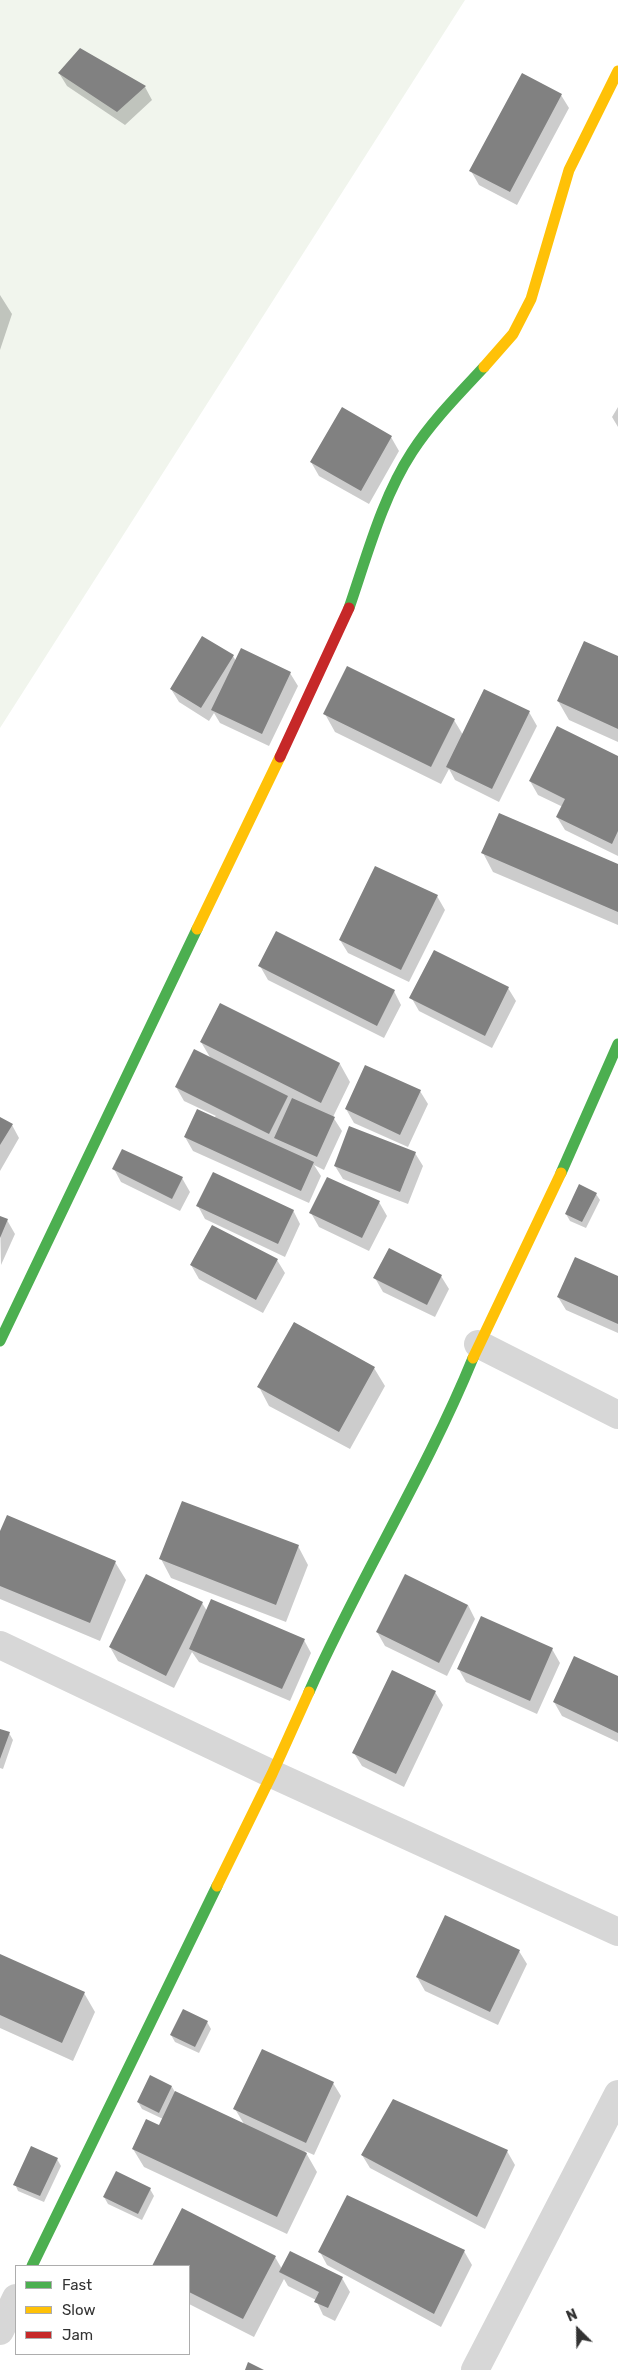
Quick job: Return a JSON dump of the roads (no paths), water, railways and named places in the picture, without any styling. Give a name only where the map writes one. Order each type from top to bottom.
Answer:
[{"type":"street","points":[[0,1341],[344,623],[383,510],[408,460],[444,411],[513,334],[531,299],[569,170],[618,71]]},
{"type":"street","points":[[32,2265],[272,1774],[329,1646],[406,1499],[464,1379],[478,1344],[572,1151],[618,1044]]},
{"type":"street","points":[[478,1344],[618,1415]]},
{"type":"street","points":[[0,1645],[272,1774],[618,1932]]},
{"type":"street","points":[[475,2370],[618,2094]]},
{"type":"street","points":[[0,2331],[15,2300]]}]
